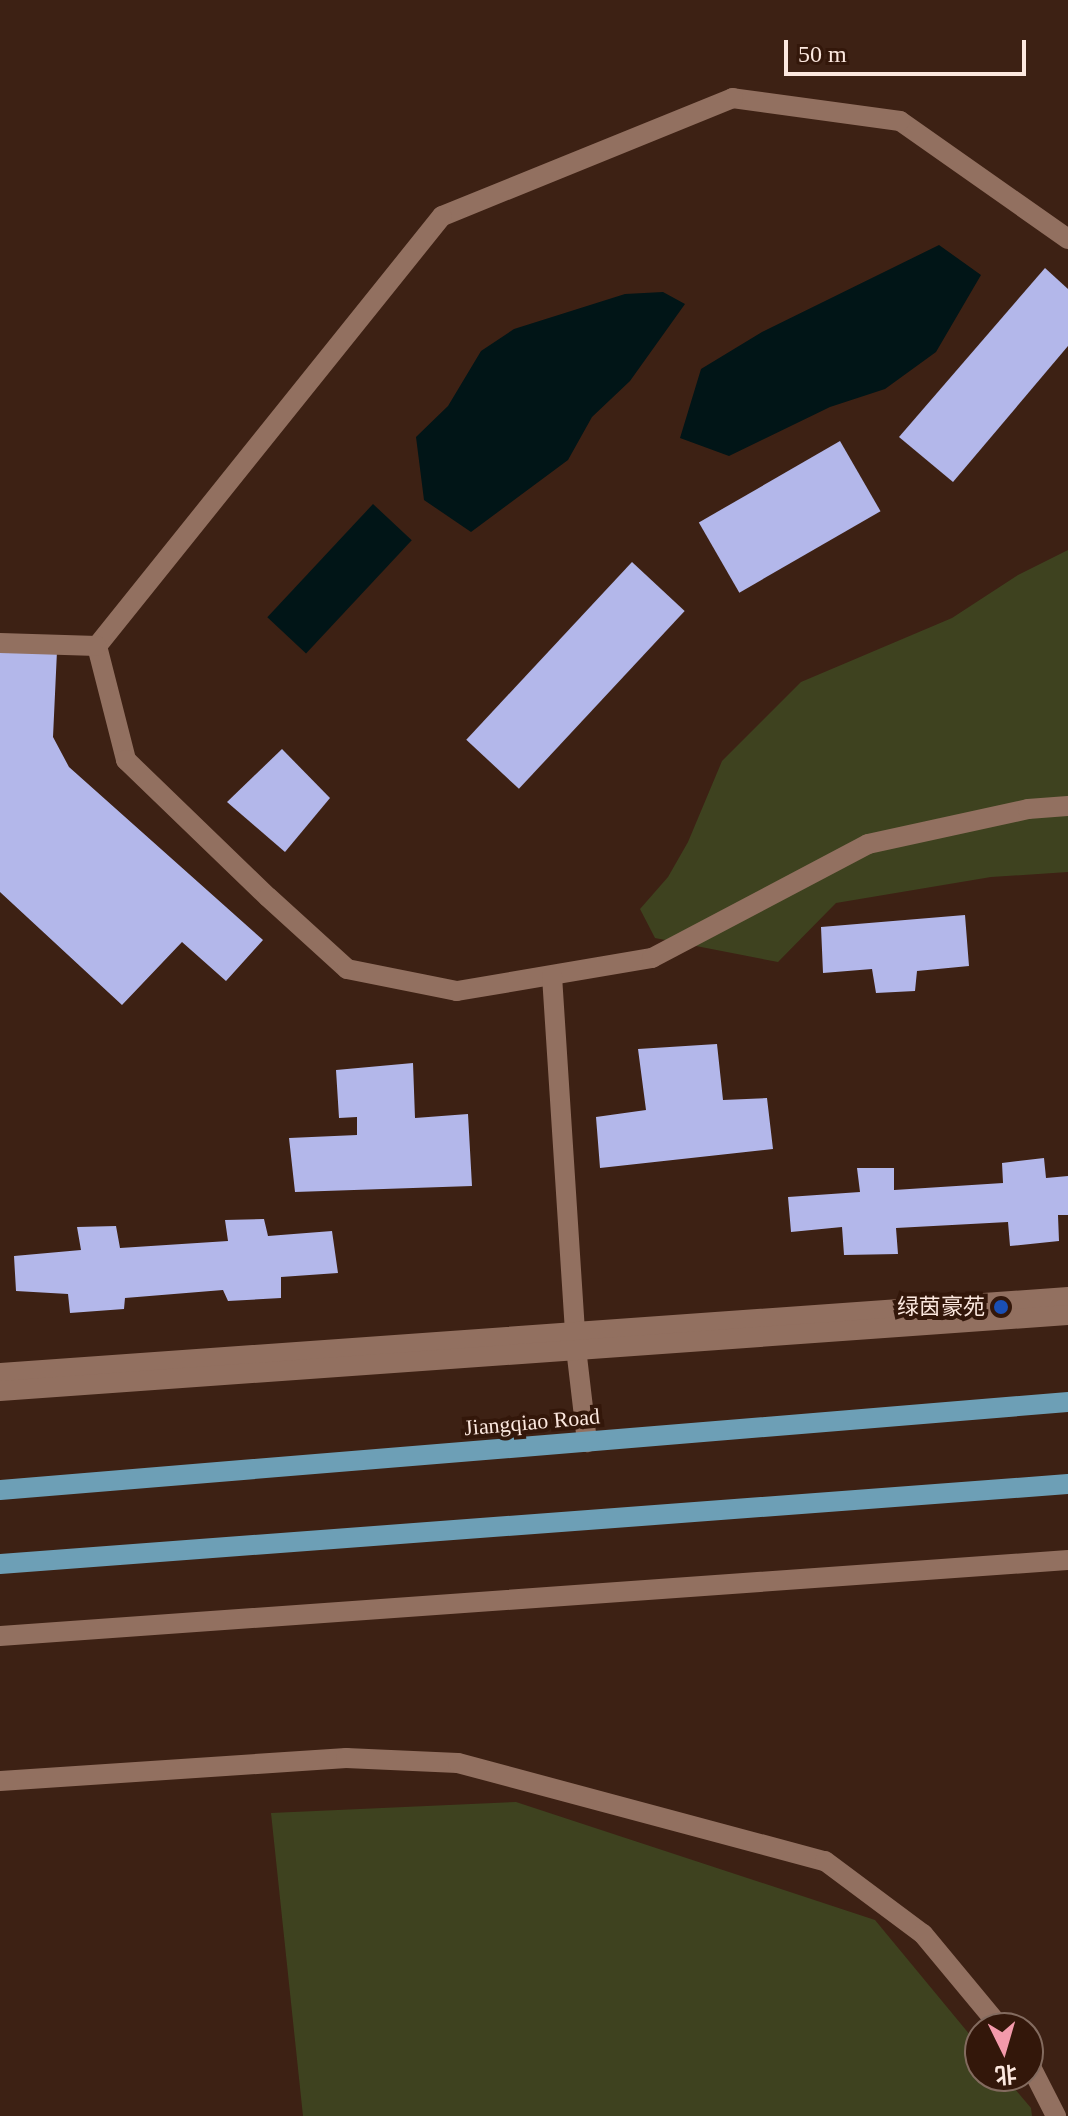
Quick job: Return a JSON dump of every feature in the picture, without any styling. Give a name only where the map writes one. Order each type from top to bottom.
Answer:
[{"type":"main road","name":"Jiangqiao Road","points":[[0,1490],[1068,1402]]},
{"type":"main road","points":[[0,1564],[1068,1484]]},
{"type":"street","points":[[97,646],[442,216],[733,98],[900,121],[1068,239]]},
{"type":"street","points":[[0,643],[97,646]]},
{"type":"street","points":[[97,646],[126,760],[347,969],[457,991],[652,958],[868,844],[1028,809],[1068,806]]},
{"type":"street","points":[[552,976],[576,1340],[587,1442]]},
{"type":"street","points":[[0,1391],[1068,1297]]},
{"type":"street","points":[[0,1373],[1068,1315]]},
{"type":"street","points":[[0,1636],[1068,1560]]},
{"type":"street","points":[[0,1781],[346,1758],[458,1763],[825,1861],[923,1934],[988,2012]]},
{"type":"street","points":[[1044,2092],[1056,2116]]},
{"type":"green space","points":[[1068,550],[1068,872],[991,877],[836,903],[778,962],[655,938],[640,909],[668,877],[688,842],[722,761],[801,682],[952,618],[1018,575]]},
{"type":"green space","points":[[516,1802],[875,1920],[964,2028],[964,2092],[1018,2092],[1031,2108],[1032,2116],[303,2116],[271,1813]]},
{"type":"shaded area","points":[[939,245],[981,275],[936,352],[885,389],[830,407],[729,456],[680,438],[701,369],[762,332]]},
{"type":"shaded area","points":[[663,292],[685,304],[630,381],[592,417],[568,460],[471,532],[424,500],[416,437],[448,406],[481,351],[514,329],[625,294]]},
{"type":"shaded area","points":[[373,504],[412,540],[306,654],[267,617]]},
{"type":"building","points":[[1045,268],[1068,289],[1068,346],[953,482],[899,437]]},
{"type":"building","points":[[840,441],[880,511],[739,593],[699,522]]},
{"type":"building","points":[[632,562],[685,611],[519,789],[466,740]]},
{"type":"building","points":[[0,650],[57,651],[53,737],[69,767],[263,940],[226,981],[182,942],[122,1005],[0,892]]},
{"type":"building","points":[[282,749],[330,798],[285,852],[227,802]]},
{"type":"building","points":[[965,915],[969,966],[917,971],[915,991],[876,993],[872,969],[823,973],[821,927]]},
{"type":"building","points":[[717,1044],[723,1100],[767,1098],[773,1149],[600,1168],[596,1117],[646,1110],[638,1049]]},
{"type":"building","points":[[413,1063],[415,1118],[468,1114],[472,1186],[295,1192],[289,1138],[357,1135],[357,1117],[339,1118],[336,1070]]},
{"type":"building","points":[[1044,1158],[1046,1178],[1068,1176],[1068,1215],[1058,1215],[1059,1241],[1010,1246],[1008,1222],[896,1228],[898,1254],[844,1255],[842,1227],[791,1232],[788,1197],[860,1192],[857,1168],[894,1168],[894,1190],[1003,1183],[1002,1163]]},
{"type":"building","points":[[264,1219],[268,1236],[332,1231],[338,1273],[281,1277],[281,1298],[228,1301],[223,1290],[125,1298],[124,1309],[70,1313],[68,1294],[16,1291],[14,1256],[81,1250],[77,1227],[116,1226],[120,1248],[228,1241],[225,1220]]},
{"type":"place","name":"绿茵豪苑","points":[[1001,1307]]}]
